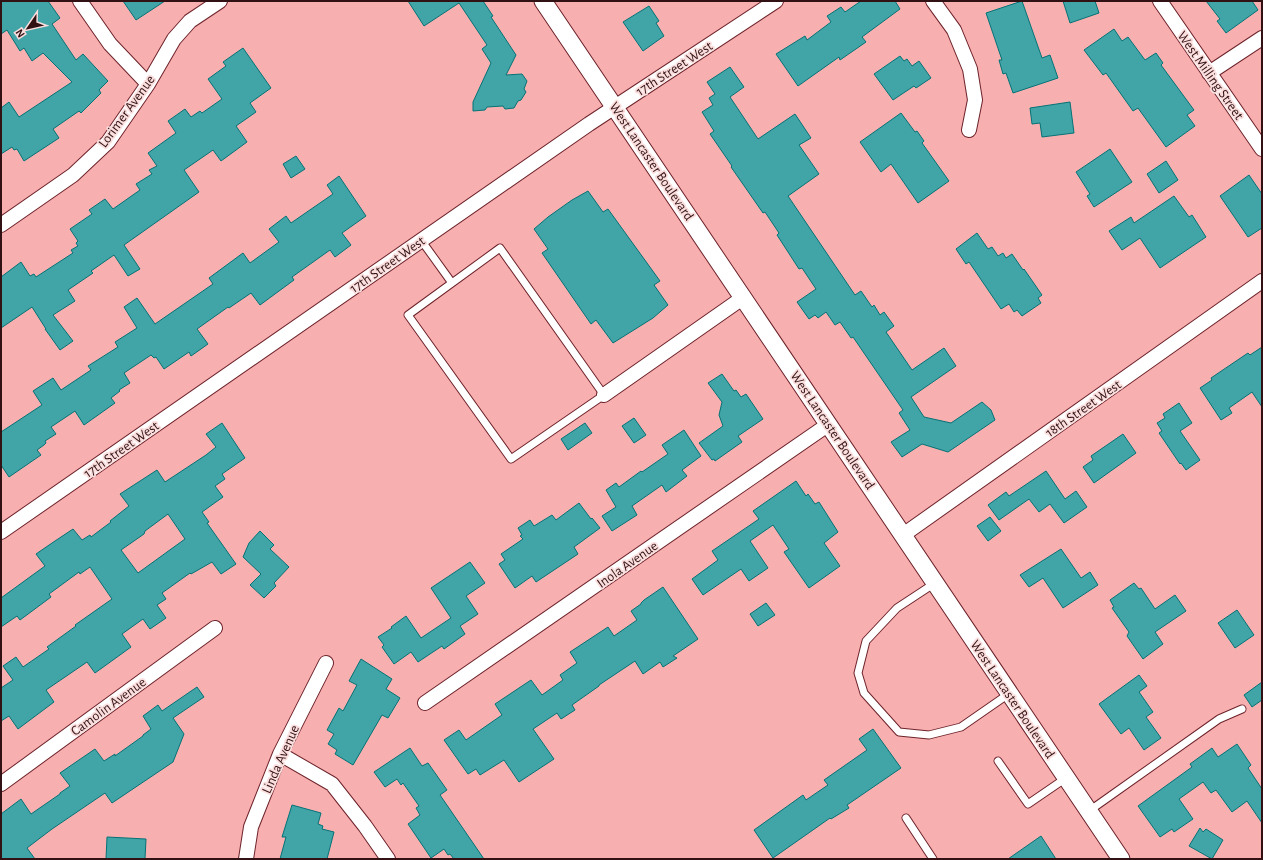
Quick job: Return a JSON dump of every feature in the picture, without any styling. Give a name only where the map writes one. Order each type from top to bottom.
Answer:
[{"type":"street","points":[[80,1],[110,44],[148,84]]},
{"type":"street","name":"Lorimer Avenue","points":[[1,225],[72,175],[108,142],[148,84],[174,39],[190,21],[220,1]]},
{"type":"street","name":"West Lancaster Boulevard","points":[[543,1],[830,424],[1121,859]]},
{"type":"street","name":"17th Street West","points":[[1,532],[614,107],[776,1]]},
{"type":"street","points":[[932,1],[954,30],[970,69],[975,100],[969,130]]},
{"type":"street","name":"West Milling Street","points":[[1160,1],[1262,148]]},
{"type":"street","points":[[1210,73],[1262,38]]},
{"type":"street","name":"18th Street West","points":[[903,535],[1262,281]]},
{"type":"street","points":[[604,395],[744,297]]},
{"type":"street","name":"Inola Avenue","points":[[426,703],[830,424]]},
{"type":"street","name":"Camolin Avenue","points":[[1,784],[215,628]]},
{"type":"street","name":"Linda Avenue","points":[[246,859],[251,827],[280,754],[326,663]]},
{"type":"street","points":[[280,754],[332,784],[365,826],[388,859]]},
{"type":"lane","points":[[421,240],[452,283]]},
{"type":"lane","points":[[500,248],[604,395],[511,460],[408,316],[452,283],[500,248]]},
{"type":"lane","points":[[935,582],[897,608],[866,641],[858,672],[864,693],[899,732],[929,735],[961,727],[1010,693]]},
{"type":"lane","points":[[1089,811],[1219,719],[1242,709]]},
{"type":"lane","points":[[998,760],[1028,804],[1066,778]]},
{"type":"lane","points":[[906,818],[933,859]]},
{"type":"building","points":[[1,1],[48,1],[60,18],[52,24],[76,60],[83,54],[108,81],[99,90],[101,93],[81,113],[79,111],[53,129],[59,138],[24,161],[17,149],[14,150],[12,147],[1,154],[1,108],[9,102],[19,117],[72,82],[43,53],[32,61],[24,48],[20,51],[7,30],[1,34]]},
{"type":"building","points":[[123,1],[165,1],[136,20]]},
{"type":"building","points":[[408,1],[483,1],[493,16],[491,17],[516,55],[506,75],[522,74],[527,81],[524,89],[526,92],[514,108],[505,109],[503,106],[487,107],[485,110],[473,111],[473,102],[491,63],[482,49],[487,45],[459,3],[424,26]]},
{"type":"building","points":[[861,1],[895,1],[900,9],[862,37],[866,42],[840,60],[839,57],[798,86],[776,54],[805,36],[807,40],[831,22],[827,16],[841,7],[845,12]]},
{"type":"building","points":[[1022,1],[1042,58],[1050,55],[1058,78],[1013,93],[1006,73],[1003,74],[999,60],[1002,60],[986,13]]},
{"type":"building","points":[[1063,1],[1095,1],[1099,13],[1070,23]]},
{"type":"building","points":[[1206,1],[1252,1],[1258,10],[1226,33],[1217,21],[1220,19]]},
{"type":"building","points":[[649,6],[659,21],[656,23],[664,36],[643,51],[623,22]]},
{"type":"building","points":[[1114,29],[1122,41],[1128,37],[1145,60],[1156,53],[1163,63],[1161,65],[1194,110],[1187,115],[1195,126],[1166,147],[1138,108],[1133,111],[1106,73],[1103,75],[1084,50]]},
{"type":"building","points":[[243,48],[271,88],[250,103],[256,112],[236,126],[247,142],[221,161],[213,150],[184,170],[199,192],[124,245],[140,269],[128,276],[114,255],[91,271],[93,273],[68,290],[75,301],[53,315],[73,341],[60,350],[32,307],[1,328],[1,277],[21,262],[30,276],[34,274],[36,277],[73,253],[71,250],[78,246],[76,243],[78,241],[70,229],[92,214],[89,210],[105,199],[113,209],[140,190],[136,184],[152,174],[149,170],[157,166],[148,153],[176,133],[168,121],[185,109],[191,117],[200,111],[202,113],[222,99],[208,79],[226,66],[223,62]]},
{"type":"building","points":[[900,56],[904,61],[907,59],[912,66],[919,61],[931,78],[916,88],[914,86],[893,100],[874,74]]},
{"type":"building","points":[[730,67],[744,87],[730,97],[758,139],[795,114],[811,138],[799,145],[819,174],[788,196],[855,295],[861,291],[872,307],[874,305],[880,315],[884,312],[894,326],[886,332],[912,370],[944,348],[956,366],[911,397],[924,417],[951,423],[982,402],[991,410],[995,420],[948,452],[922,444],[902,457],[891,442],[910,430],[899,413],[903,410],[853,337],[851,338],[840,322],[835,325],[826,312],[818,318],[815,315],[809,319],[797,302],[816,289],[802,268],[799,269],[777,235],[779,233],[765,212],[763,213],[731,167],[732,166],[710,134],[714,131],[702,112],[713,105],[709,98],[715,94],[707,82]]},
{"type":"building","points":[[1070,102],[1074,133],[1042,137],[1040,123],[1032,124],[1030,108]]},
{"type":"building","points":[[901,113],[915,132],[917,131],[924,141],[922,143],[949,181],[918,203],[891,164],[881,172],[860,142]]},
{"type":"building","points":[[1110,149],[1132,182],[1094,207],[1087,196],[1090,194],[1076,172]]},
{"type":"building","points":[[296,156],[305,169],[291,178],[283,164]]},
{"type":"building","points":[[1166,161],[1178,180],[1159,193],[1147,174]]},
{"type":"building","points":[[1249,175],[1262,194],[1262,228],[1248,237],[1220,196]]},
{"type":"building","points":[[339,176],[366,216],[342,233],[351,245],[335,257],[330,250],[292,277],[294,280],[260,305],[251,293],[229,308],[228,307],[197,329],[208,344],[191,356],[189,352],[164,369],[156,357],[154,358],[151,355],[124,373],[130,383],[119,390],[120,391],[111,398],[115,403],[84,425],[75,411],[51,427],[56,434],[45,441],[46,443],[37,450],[41,455],[9,477],[1,465],[1,432],[42,405],[33,391],[53,378],[61,390],[91,370],[88,366],[118,347],[115,342],[137,328],[124,307],[137,298],[155,324],[213,284],[209,278],[243,253],[250,263],[279,242],[269,229],[286,216],[291,223],[333,194],[327,185]]},
{"type":"building","points":[[588,191],[603,212],[608,209],[660,281],[654,285],[668,305],[653,318],[613,343],[596,320],[591,324],[542,253],[548,249],[534,229],[572,200]]},
{"type":"building","points":[[1174,196],[1189,217],[1192,215],[1206,237],[1160,268],[1140,238],[1122,250],[1109,231],[1131,217],[1134,223]]},
{"type":"building","points":[[977,233],[988,249],[992,247],[998,256],[1003,253],[1006,258],[1012,254],[1042,295],[1038,298],[1041,303],[1022,316],[1017,310],[1014,312],[1009,304],[1001,309],[969,262],[966,264],[956,249]]},
{"type":"building","points":[[1262,347],[1262,407],[1252,392],[1229,408],[1232,413],[1221,420],[1200,388],[1212,380],[1211,378],[1248,353],[1250,355]]},
{"type":"building","points":[[722,374],[734,391],[736,390],[741,397],[746,394],[763,419],[738,436],[742,442],[715,461],[714,459],[712,460],[699,443],[723,426],[719,415],[722,402],[708,383]]},
{"type":"building","points":[[1179,403],[1192,423],[1180,431],[1200,460],[1186,470],[1181,463],[1180,464],[1159,433],[1162,431],[1157,423],[1165,418],[1163,414]]},
{"type":"building","points":[[634,418],[646,435],[634,443],[622,426]]},
{"type":"building","points":[[222,423],[245,458],[222,474],[225,479],[215,486],[223,497],[202,512],[209,522],[207,523],[236,564],[221,574],[212,562],[191,574],[190,573],[162,593],[166,599],[157,605],[166,618],[150,629],[143,619],[122,634],[131,647],[95,673],[87,662],[46,690],[54,702],[18,729],[9,716],[1,721],[1,688],[13,680],[3,666],[16,657],[23,667],[49,649],[47,647],[76,626],[75,625],[112,599],[90,567],[80,574],[79,572],[49,594],[51,597],[20,620],[17,616],[1,627],[1,598],[45,566],[36,554],[73,529],[82,540],[90,535],[91,537],[111,522],[110,521],[129,506],[120,494],[157,470],[165,482],[216,447],[206,434]],"holes":[[[168,514],[185,539],[138,573],[121,550],[144,534],[145,531]]]},
{"type":"building","points":[[585,423],[592,433],[568,450],[561,439]]},
{"type":"building","points":[[684,430],[701,456],[682,470],[687,476],[666,492],[662,485],[632,506],[637,515],[612,531],[602,516],[616,507],[606,490],[616,483],[619,487],[668,454],[662,445]]},
{"type":"building","points":[[1123,434],[1136,453],[1094,483],[1083,467],[1093,460],[1091,456]]},
{"type":"building","points":[[1046,471],[1065,499],[1076,491],[1087,507],[1064,523],[1050,504],[1039,512],[1029,499],[999,520],[988,505],[1006,492],[1009,496]]},
{"type":"building","points":[[796,481],[806,496],[808,494],[815,504],[819,502],[838,532],[824,543],[840,566],[809,588],[784,552],[789,549],[773,525],[750,541],[768,568],[749,581],[741,569],[703,595],[692,579],[718,560],[712,551],[759,519],[753,511]]},
{"type":"building","points":[[579,503],[600,528],[574,547],[578,554],[536,582],[532,576],[515,588],[499,564],[505,560],[501,554],[523,539],[520,536],[522,535],[518,528],[530,520],[534,526],[552,515],[556,520]]},
{"type":"building","points":[[990,517],[1001,531],[988,541],[977,526]]},
{"type":"building","points":[[260,531],[274,545],[270,549],[289,567],[274,583],[276,586],[264,598],[250,585],[261,574],[243,557],[249,543]]},
{"type":"building","points":[[1061,549],[1081,578],[1090,572],[1098,585],[1063,608],[1043,578],[1029,587],[1020,575]]},
{"type":"building","points":[[470,562],[485,583],[466,596],[478,614],[460,626],[465,634],[444,649],[442,646],[418,662],[411,652],[394,664],[382,647],[384,645],[378,637],[406,616],[421,638],[451,618],[431,588]]},
{"type":"building","points":[[1134,583],[1139,589],[1141,588],[1155,609],[1175,595],[1186,611],[1155,632],[1163,644],[1143,659],[1127,636],[1129,632],[1112,608],[1114,607],[1110,600]]},
{"type":"building","points":[[663,587],[698,639],[673,656],[677,658],[663,667],[660,662],[643,674],[635,661],[572,705],[575,710],[561,719],[557,713],[533,729],[554,759],[519,782],[504,760],[480,775],[476,769],[468,774],[444,740],[459,730],[466,740],[502,715],[495,704],[531,680],[542,695],[563,680],[560,675],[577,663],[570,652],[608,627],[614,636],[637,620],[631,611]]},
{"type":"building","points":[[766,603],[775,615],[758,626],[750,614]]},
{"type":"building","points":[[1237,610],[1254,635],[1235,648],[1218,623]]},
{"type":"building","points":[[361,659],[392,679],[386,689],[400,698],[388,718],[382,715],[353,765],[335,754],[337,750],[328,744],[334,734],[327,730],[339,708],[343,711],[357,685],[349,681]]},
{"type":"building","points":[[1139,675],[1147,686],[1139,692],[1153,712],[1146,717],[1161,738],[1144,750],[1129,728],[1121,734],[1099,704]]},
{"type":"building","points":[[1262,682],[1262,700],[1252,707],[1244,695]]},
{"type":"building","points":[[197,687],[204,697],[173,718],[184,734],[173,762],[112,803],[105,793],[52,829],[27,848],[35,859],[1,859],[1,814],[21,799],[31,814],[70,786],[60,773],[95,749],[104,761],[115,754],[115,756],[151,729],[143,716],[158,705],[162,711]]},
{"type":"building","points":[[873,729],[901,768],[847,805],[849,808],[831,819],[830,818],[773,858],[754,830],[803,795],[806,800],[828,785],[824,780],[867,750],[859,739]]},
{"type":"building","points":[[1237,744],[1251,765],[1248,768],[1262,789],[1262,823],[1247,801],[1232,812],[1216,790],[1211,793],[1203,782],[1179,799],[1193,819],[1174,832],[1172,829],[1160,837],[1138,806],[1192,767],[1190,764],[1212,748],[1218,757]]},
{"type":"building","points":[[410,748],[422,766],[428,763],[447,790],[440,795],[484,859],[454,859],[450,854],[448,855],[444,849],[431,858],[408,824],[420,815],[416,808],[419,806],[403,783],[401,785],[397,779],[385,787],[374,772]]},
{"type":"building","points":[[292,805],[321,813],[318,824],[323,826],[322,829],[334,832],[327,859],[280,859],[286,837],[282,837]]},
{"type":"building","points":[[1200,828],[1203,832],[1206,829],[1223,840],[1212,859],[1189,846]]},
{"type":"building","points":[[1041,836],[1056,859],[1008,859]]},
{"type":"building","points":[[107,837],[146,839],[145,859],[106,859]]}]
